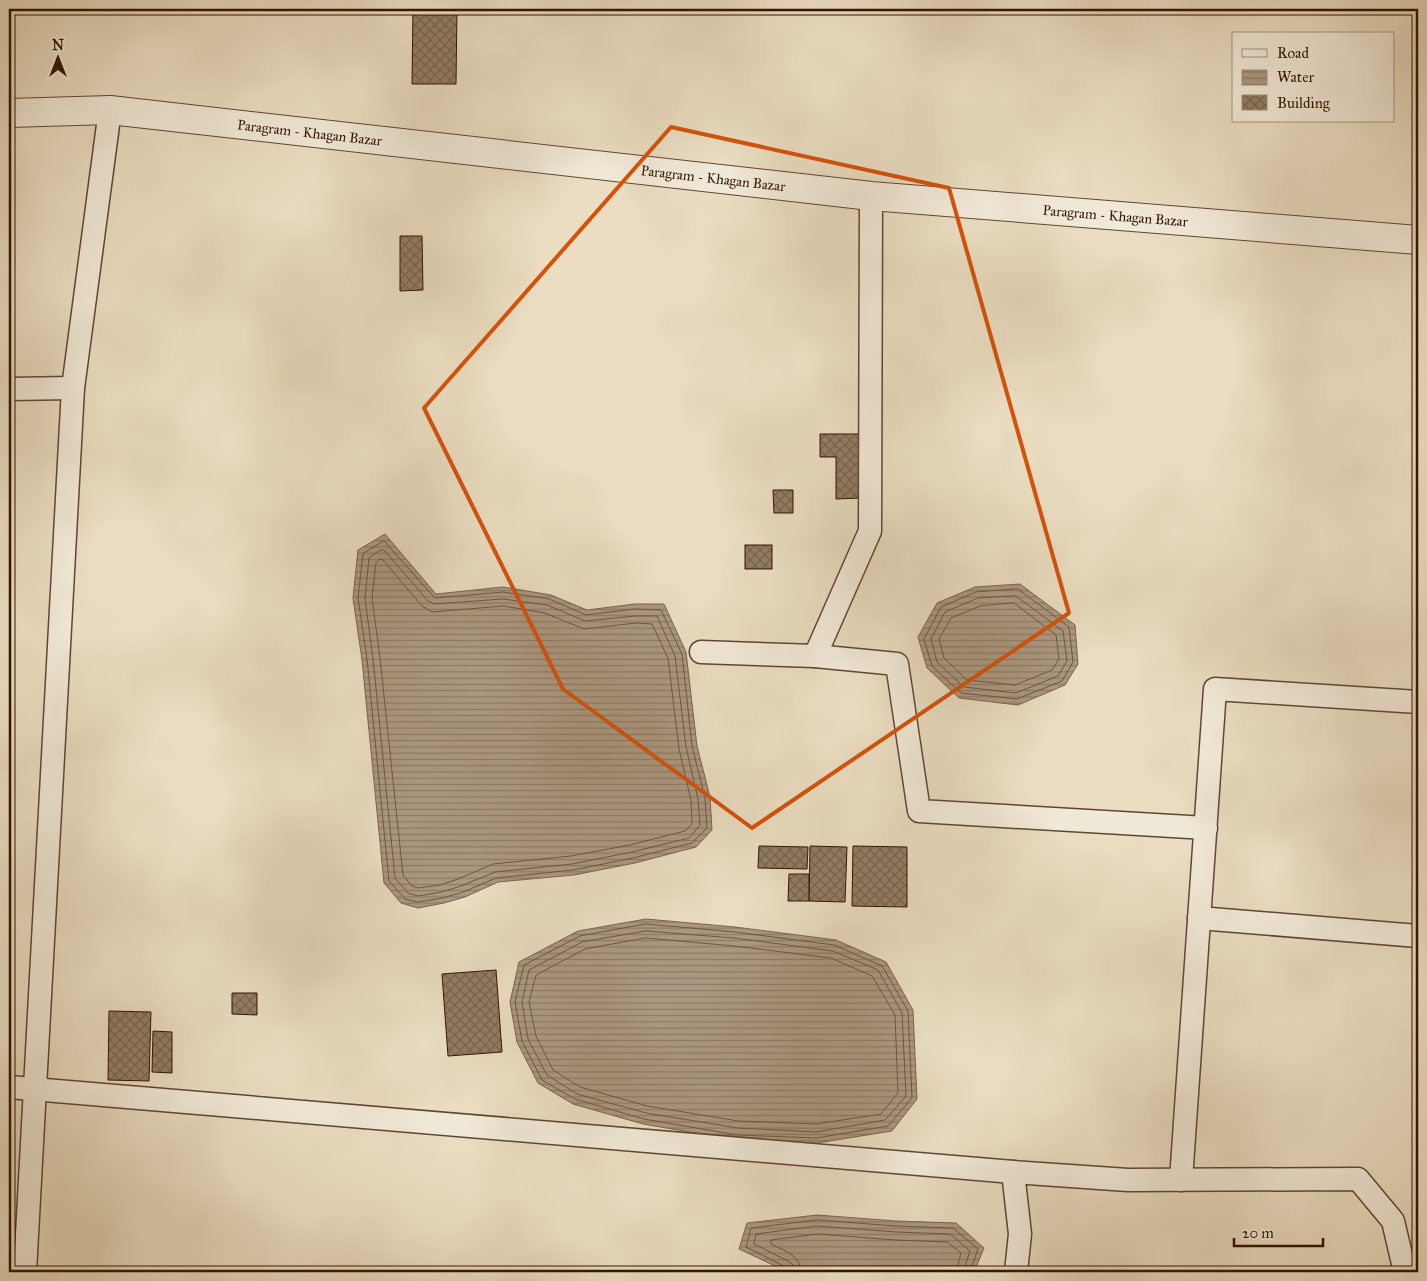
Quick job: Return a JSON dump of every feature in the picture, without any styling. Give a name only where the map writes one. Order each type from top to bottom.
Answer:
[{"type":"street","name":"Paragram - Khagan Bazar","points":[[9,113],[110,110],[871,196],[1418,240]]},
{"type":"street","points":[[25,1272],[74,388],[110,110]]},
{"type":"street","points":[[815,656],[870,531],[871,196]]},
{"type":"street","points":[[9,389],[74,388]]},
{"type":"street","points":[[701,652],[815,656],[897,664],[919,811],[1206,828]]},
{"type":"street","points":[[1181,1180],[1215,689],[1418,702]]},
{"type":"street","points":[[1199,918],[1418,936]]},
{"type":"street","points":[[9,1087],[1013,1172],[1128,1180],[1358,1179],[1393,1221],[1406,1272]]},
{"type":"street","points":[[1013,1172],[1020,1234],[1016,1272]]},
{"type":"highlighted area","points":[[671,127],[949,188],[1069,613],[752,828],[563,689],[424,408]]},
{"type":"water","points":[[385,534],[436,594],[503,587],[551,595],[587,610],[635,604],[664,604],[686,652],[697,746],[710,797],[712,830],[696,847],[635,863],[574,875],[498,882],[465,897],[418,908],[401,903],[384,883],[362,660],[353,598],[358,550]]},
{"type":"water","points":[[1020,584],[1075,625],[1078,664],[1065,685],[1018,705],[959,698],[927,668],[918,637],[937,603],[975,587]]},
{"type":"water","points":[[646,919],[735,927],[836,940],[886,962],[913,1010],[917,1099],[892,1131],[817,1143],[736,1140],[643,1124],[573,1104],[538,1083],[517,1042],[510,1002],[519,962],[578,931]]},
{"type":"water","points":[[817,1215],[956,1223],[984,1248],[974,1272],[788,1272],[739,1249],[747,1223]]},
{"type":"building","points":[[413,9],[457,9],[456,84],[412,84]]},
{"type":"building","points":[[400,236],[422,236],[423,290],[400,291]]},
{"type":"building","points":[[820,434],[860,434],[861,498],[836,499],[836,457],[820,457]]},
{"type":"building","points":[[773,490],[793,490],[793,513],[774,513]]},
{"type":"building","points":[[745,545],[772,545],[772,569],[745,569]]},
{"type":"building","points":[[759,846],[808,847],[807,869],[758,868]]},
{"type":"building","points":[[810,846],[847,847],[845,902],[809,901]]},
{"type":"building","points":[[853,846],[907,847],[907,907],[852,906]]},
{"type":"building","points":[[789,874],[809,874],[809,901],[788,901]]},
{"type":"building","points":[[496,970],[502,1052],[448,1056],[442,974]]},
{"type":"building","points":[[232,993],[257,993],[257,1015],[232,1014]]},
{"type":"building","points":[[109,1011],[151,1012],[149,1081],[108,1080]]},
{"type":"building","points":[[153,1031],[172,1032],[172,1073],[152,1072]]}]
